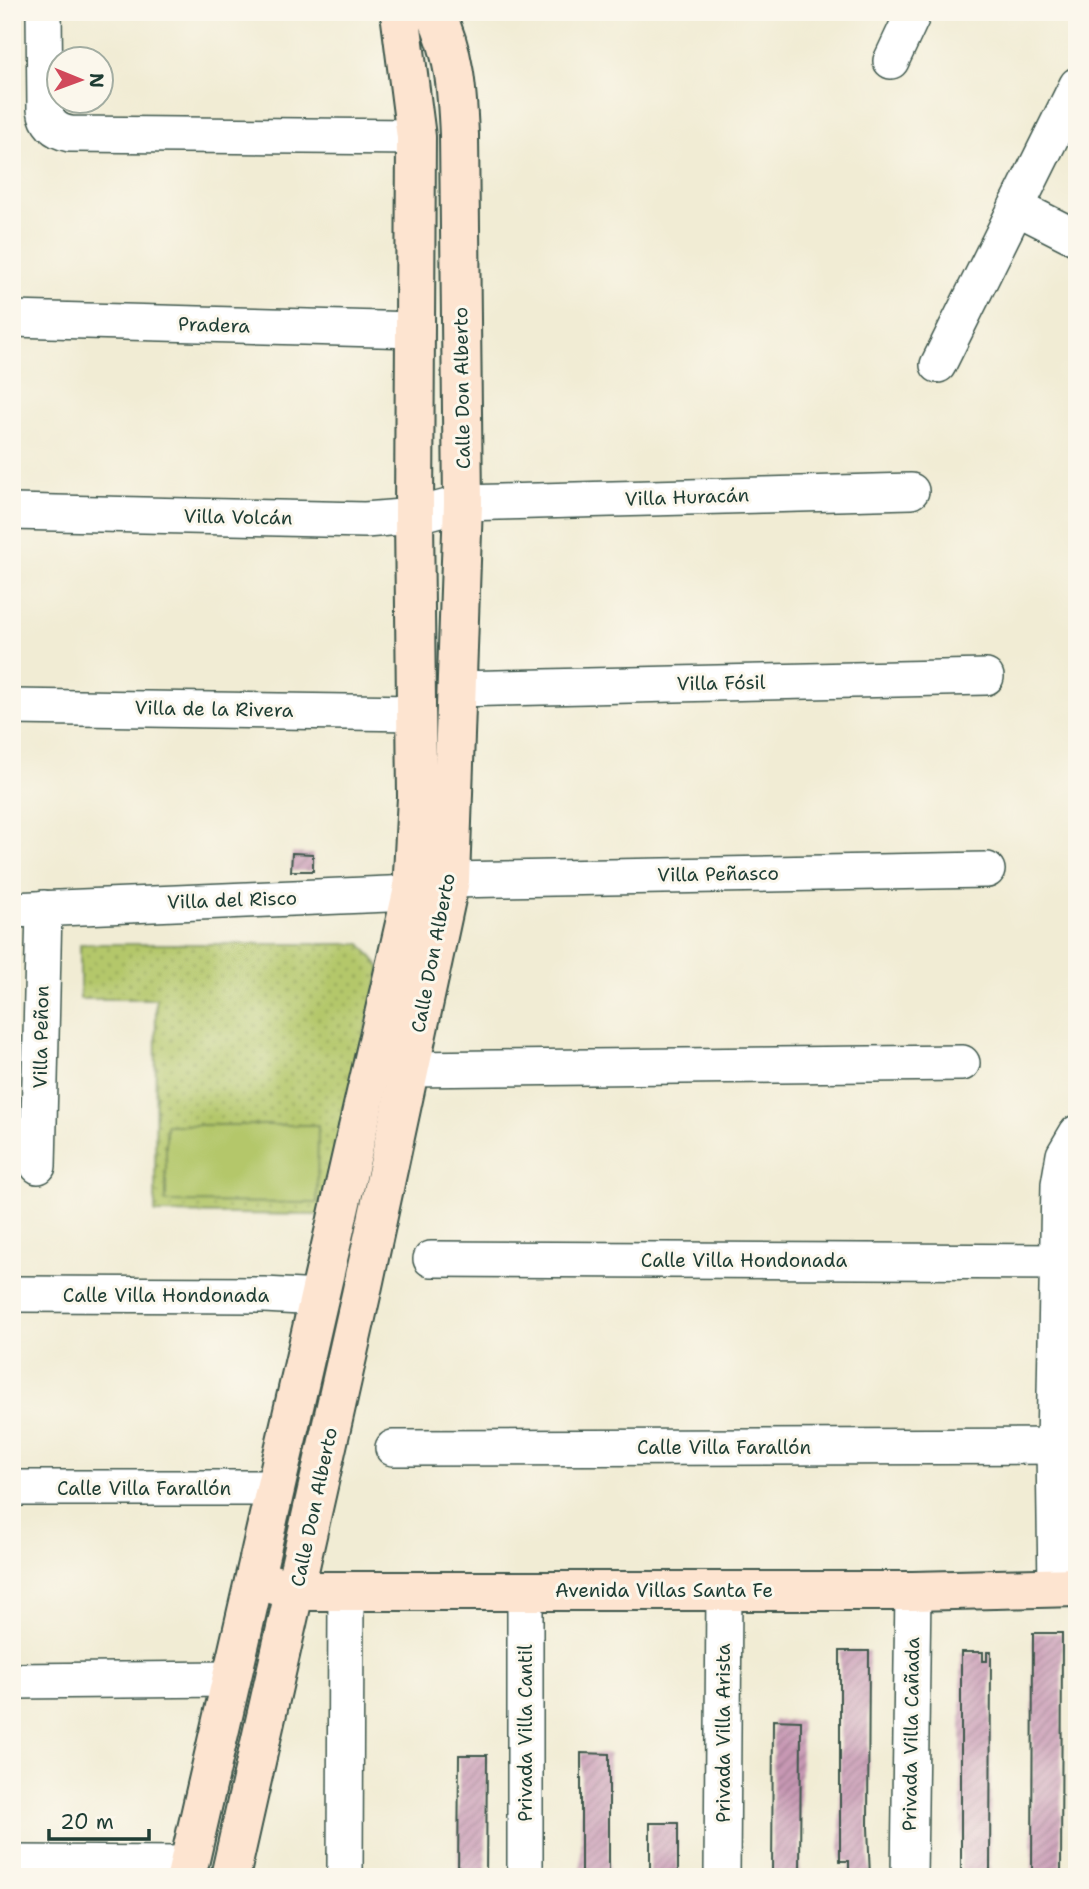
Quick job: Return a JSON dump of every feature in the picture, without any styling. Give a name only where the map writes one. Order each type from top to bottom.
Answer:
[{"type":"street","points":[[44,12],[45,109],[47,119],[60,132],[416,137]]},
{"type":"street","name":"Calle Don Alberto","points":[[187,1870],[412,893],[417,797],[414,516],[416,137],[400,12]]},
{"type":"street","name":"Calle Don Alberto","points":[[230,1877],[450,880],[463,503],[457,79],[444,30],[435,12]]},
{"type":"street","points":[[891,61],[915,12]]},
{"type":"street","points":[[938,365],[1077,85]]},
{"type":"street","points":[[1016,207],[1077,238]]},
{"type":"street","name":"Pradera","points":[[12,319],[416,330]]},
{"type":"street","name":"Villa Huracán","points":[[463,503],[911,491]]},
{"type":"street","name":"Villa Volcán","points":[[12,512],[365,520],[414,516],[463,503]]},
{"type":"street","name":"Villa Fósil","points":[[457,689],[986,677]]},
{"type":"street","name":"Villa de la Rivera","points":[[12,707],[415,713]]},
{"type":"street","name":"Villa Peñasco","points":[[450,880],[987,870]]},
{"type":"street","name":"Villa del Risco","points":[[28,909],[412,893],[450,880]]},
{"type":"street","name":"Villa Peñon","points":[[28,909],[38,1166]]},
{"type":"street","points":[[410,1069],[962,1063]]},
{"type":"street","points":[[1066,1587],[1066,1261],[1059,1184],[1064,1155],[1077,1133]]},
{"type":"street","name":"Calle Villa Hondonada","points":[[431,1259],[1066,1261]]},
{"type":"street","name":"Calle Villa Hondonada","points":[[12,1294],[264,1295],[320,1298]]},
{"type":"street","name":"Calle Villa Farallón","points":[[393,1448],[1065,1446]]},
{"type":"street","name":"Calle Villa Farallón","points":[[12,1488],[276,1489]]},
{"type":"street","name":"Avenida Villas Santa Fe","points":[[253,1578],[295,1591],[913,1591],[1066,1587]]},
{"type":"street","name":"Privada Villa Cantil","points":[[525,1590],[525,1877]]},
{"type":"street","name":"Privada Villa Arista","points":[[722,1877],[724,1590]]},
{"type":"street","points":[[345,1877],[346,1591]]},
{"type":"street","name":"Privada Villa Cañada","points":[[909,1877],[913,1591]]},
{"type":"street","points":[[12,1681],[231,1679]]},
{"type":"street","points":[[12,1863],[187,1870]]},
{"type":"green space","points":[[80,944],[361,944],[381,968],[319,1215],[155,1213],[156,999],[80,999]]},
{"type":"green space","points":[[166,1125],[318,1125],[317,1203],[166,1202]]},
{"type":"building","points":[[292,853],[313,854],[313,871],[291,871]]},
{"type":"building","points":[[1033,1633],[1062,1633],[1061,1877],[1032,1877]]},
{"type":"building","points":[[840,1651],[869,1651],[870,1877],[840,1877],[840,1870],[849,1871],[849,1861],[840,1861]]},
{"type":"building","points":[[961,1652],[983,1652],[983,1661],[987,1661],[987,1652],[991,1652],[990,1877],[961,1877]]},
{"type":"building","points":[[773,1720],[801,1721],[800,1877],[772,1877]]},
{"type":"building","points":[[581,1753],[609,1754],[609,1877],[581,1877]]},
{"type":"building","points":[[459,1755],[487,1755],[486,1877],[458,1877]]},
{"type":"building","points":[[650,1823],[678,1823],[678,1877],[650,1877]]}]
